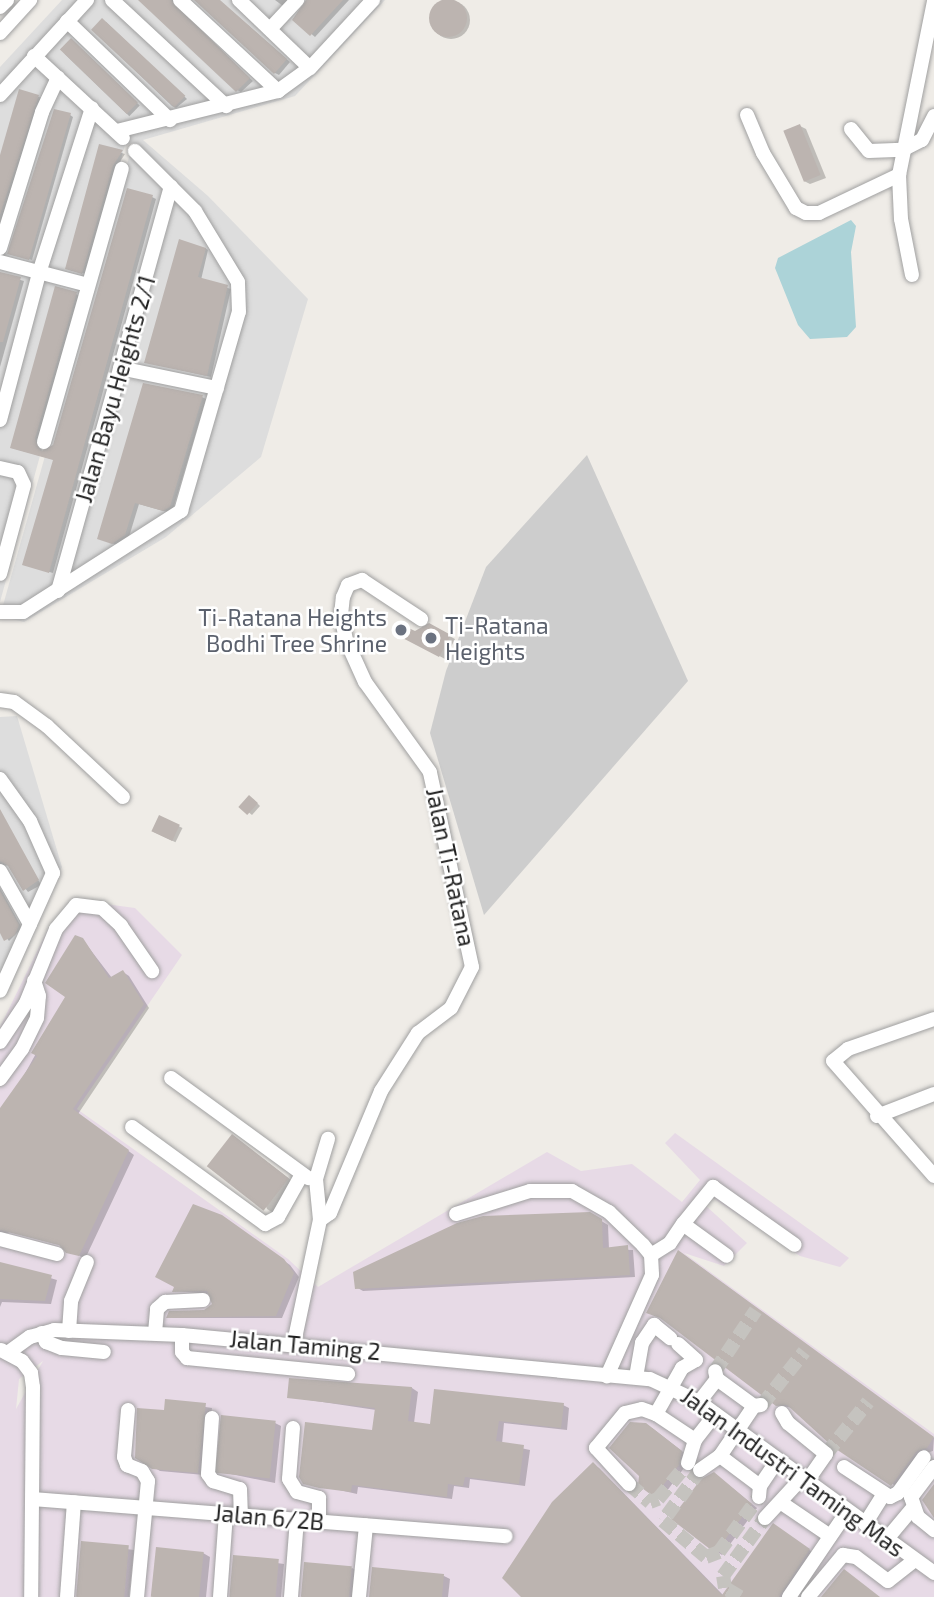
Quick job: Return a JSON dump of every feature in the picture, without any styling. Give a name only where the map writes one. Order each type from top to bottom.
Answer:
[{"type":"street","points":[[0,7],[7,0]]},
{"type":"street","points":[[0,33],[30,0]]},
{"type":"street","points":[[0,95],[87,0]]},
{"type":"street","points":[[112,0],[226,106]]},
{"type":"street","points":[[180,0],[278,91]]},
{"type":"street","points":[[239,0],[310,68]]},
{"type":"street","points":[[270,29],[297,0]]},
{"type":"street","points":[[34,56],[121,135],[278,91],[310,68],[373,0]]},
{"type":"street","points":[[912,275],[901,219],[902,150],[934,1]]},
{"type":"street","points":[[67,21],[170,120]]},
{"type":"street","points":[[0,248],[42,112],[58,77]]},
{"type":"street","points":[[0,419],[39,273],[92,108]]},
{"type":"street","points":[[747,115],[763,153],[796,208],[806,213],[820,213],[900,175]]},
{"type":"street","points":[[851,129],[869,151],[902,150],[922,140],[934,116]]},
{"type":"street","points":[[0,612],[23,612],[181,511],[239,312],[238,282],[195,211],[135,151]]},
{"type":"street","points":[[44,442],[122,169]]},
{"type":"street","name":"Jalan Bayu Heights 2/1","points":[[58,591],[171,187]]},
{"type":"street","points":[[0,262],[88,285]]},
{"type":"street","points":[[120,368],[217,388]]},
{"type":"street","points":[[0,468],[18,472],[24,485],[0,574]]},
{"type":"street","name":"Jalan Ti-Ratana","points":[[320,1220],[330,1213],[381,1091],[418,1033],[451,1009],[472,967],[430,772],[365,682],[346,640],[341,615],[343,597],[348,585],[362,580],[421,619]]},
{"type":"street","points":[[0,700],[14,702],[47,726],[123,797]]},
{"type":"street","points":[[0,779],[30,821],[52,873],[1,984]]},
{"type":"street","points":[[0,871],[30,924]]},
{"type":"street","points":[[0,1042],[26,1003],[56,929],[76,905],[102,908],[121,926],[152,971]]},
{"type":"street","points":[[0,1079],[22,1049],[37,1017],[39,996],[34,981]]},
{"type":"street","points":[[934,1018],[835,1056],[835,1065],[877,1116],[934,1176]]},
{"type":"street","points":[[171,1078],[301,1177],[316,1180]]},
{"type":"street","points":[[877,1116],[934,1094]]},
{"type":"street","points":[[132,1127],[265,1224],[278,1217],[301,1177]]},
{"type":"street","points":[[294,1343],[320,1220],[316,1180],[328,1139]]},
{"type":"street","points":[[651,1255],[670,1243],[713,1187],[794,1245]]},
{"type":"street","points":[[456,1214],[530,1191],[572,1191],[609,1212],[651,1255],[652,1275],[607,1376]]},
{"type":"street","points":[[683,1224],[727,1256]]},
{"type":"street","points":[[0,1239],[57,1254]]},
{"type":"street","points":[[69,1331],[69,1309],[87,1262]]},
{"type":"street","points":[[155,1334],[158,1310],[165,1302],[203,1300]]},
{"type":"street","points":[[636,1377],[642,1343],[654,1325],[696,1360],[682,1368],[656,1414]]},
{"type":"street","name":"Jalan Taming 2","points":[[4,1351],[42,1333],[69,1331],[182,1335],[294,1343],[607,1376]]},
{"type":"street","points":[[42,1333],[46,1342],[62,1348],[104,1352]]},
{"type":"street","points":[[182,1335],[182,1353],[187,1358],[348,1374]]},
{"type":"street","points":[[4,1351],[31,1373],[33,1388],[30,1597]]},
{"type":"street","points":[[699,1402],[716,1375],[758,1405],[720,1456],[694,1466],[695,1440],[715,1415]]},
{"type":"street","name":"Jalan Industri Taming Mas","points":[[607,1376],[636,1377],[672,1386],[699,1402],[886,1540],[927,1564]]},
{"type":"street","points":[[629,1484],[607,1465],[596,1448],[625,1413],[642,1409],[656,1414],[695,1440]]},
{"type":"street","points":[[128,1410],[124,1457],[127,1465],[148,1476],[137,1597]]},
{"type":"street","points":[[765,1518],[783,1504],[826,1454],[782,1413]]},
{"type":"street","points":[[212,1418],[208,1474],[214,1481],[240,1489],[242,1515]]},
{"type":"street","points":[[293,1428],[289,1479],[297,1492],[319,1498],[320,1521]]},
{"type":"street","points":[[720,1456],[760,1492],[777,1461]]},
{"type":"street","points":[[844,1467],[883,1495],[898,1493],[929,1462]]},
{"type":"street","points":[[929,1462],[911,1497],[912,1509],[934,1530]]},
{"type":"street","points":[[865,1524],[883,1495]]},
{"type":"street","name":"Jalan 6/2B","points":[[33,1499],[506,1536]]},
{"type":"street","points":[[67,1597],[74,1502]]},
{"type":"street","points":[[783,1504],[830,1536]]},
{"type":"street","points":[[886,1540],[912,1509]]},
{"type":"street","points":[[789,1597],[847,1512]]},
{"type":"street","points":[[220,1597],[226,1514]]},
{"type":"street","points":[[291,1597],[298,1519]]},
{"type":"street","points":[[359,1597],[366,1525]]},
{"type":"street","points":[[808,1597],[843,1555],[856,1557],[888,1581],[927,1564]]},
{"type":"shaded area","points":[[62,0],[385,0],[295,96],[143,140],[208,196],[308,299],[261,457],[166,537],[24,622],[0,616],[133,143],[125,145],[0,602],[0,67]]},
{"type":"shaded area","points":[[587,455],[688,681],[484,915],[430,733],[446,671],[486,567]]},
{"type":"shaded area","points":[[17,716],[62,867],[0,999],[0,717]]},
{"type":"shaded area","points":[[75,900],[135,908],[182,955],[77,1109],[288,1259],[318,1287],[547,1152],[581,1171],[632,1164],[682,1202],[700,1180],[665,1143],[675,1133],[849,1258],[840,1267],[800,1256],[713,1198],[706,1206],[747,1243],[724,1266],[684,1253],[934,1434],[934,1597],[0,1597],[0,1027],[49,927]],"holes":[[[43,1361],[16,1409],[19,1379]]]},
{"type":"water","points":[[851,220],[856,226],[851,252],[856,327],[847,337],[810,339],[798,325],[775,268],[778,258]]},
{"type":"building","points":[[448,-1],[461,5],[467,18],[461,31],[448,37],[435,31],[429,18],[435,5]]},
{"type":"building","points":[[138,0],[171,0],[250,78],[236,92]]},
{"type":"building","points":[[194,0],[220,0],[287,59],[274,74]]},
{"type":"building","points":[[306,0],[343,0],[310,36],[292,20]]},
{"type":"building","points":[[102,18],[185,96],[174,107],[91,30]]},
{"type":"building","points":[[71,38],[138,103],[127,114],[60,50]]},
{"type":"building","points":[[19,89],[39,95],[0,215],[0,155]]},
{"type":"building","points":[[54,109],[71,113],[29,260],[7,254]]},
{"type":"building","points":[[800,124],[821,175],[804,182],[783,131]]},
{"type":"building","points":[[99,144],[123,150],[113,166],[82,274],[65,269]]},
{"type":"building","points":[[127,188],[153,195],[49,573],[22,565],[53,460],[10,448],[55,286],[77,292],[35,439],[41,451],[53,445]]},
{"type":"building","points":[[179,239],[206,248],[198,277],[228,285],[207,376],[144,363]]},
{"type":"building","points":[[0,272],[21,277],[3,342],[0,342]]},
{"type":"building","points":[[143,383],[203,395],[170,507],[163,511],[135,503],[125,535],[112,544],[97,539]]},
{"type":"building","name":"Ti-Ratana Heights","points":[[398,623],[415,631],[429,623],[451,635],[439,657],[393,633]]},
{"type":"building","points":[[249,795],[258,803],[247,815],[238,807]]},
{"type":"building","points":[[0,809],[39,880],[23,891],[8,866],[0,861]]},
{"type":"building","points":[[159,815],[180,825],[172,841],[151,831]]},
{"type":"building","points":[[0,891],[19,925],[15,935],[4,941],[0,933]]},
{"type":"building","points":[[75,935],[83,938],[109,978],[123,970],[144,1004],[73,1109],[129,1150],[79,1256],[66,1253],[59,1245],[0,1230],[0,1108],[37,1056],[31,1053],[65,997],[45,983]]},
{"type":"building","points":[[232,1134],[289,1178],[263,1211],[207,1166]]},
{"type":"building","points":[[193,1204],[222,1215],[284,1259],[294,1273],[276,1316],[166,1318],[169,1311],[204,1310],[212,1304],[207,1291],[172,1292],[174,1287],[155,1277]]},
{"type":"building","points":[[590,1212],[602,1219],[603,1248],[628,1245],[630,1275],[355,1289],[353,1272],[457,1223],[483,1216]]},
{"type":"building","points":[[678,1250],[934,1437],[927,1448],[917,1451],[891,1486],[833,1447],[787,1405],[776,1406],[660,1318],[646,1313]]},
{"type":"building","points":[[0,1262],[52,1275],[45,1301],[0,1299]]},
{"type":"building","points":[[289,1378],[412,1387],[408,1421],[430,1424],[434,1389],[564,1403],[561,1428],[499,1421],[496,1441],[524,1445],[519,1484],[465,1477],[463,1486],[448,1484],[447,1497],[352,1485],[351,1492],[319,1488],[303,1484],[299,1477],[305,1422],[372,1430],[375,1408],[287,1398]]},
{"type":"building","points":[[165,1399],[206,1403],[198,1473],[152,1469],[135,1458],[137,1408],[164,1410]]},
{"type":"building","points":[[221,1415],[276,1421],[270,1478],[215,1473]]},
{"type":"building","points":[[630,1422],[646,1423],[682,1451],[679,1465],[654,1497],[638,1485],[639,1476],[609,1448]]},
{"type":"building","points":[[593,1462],[722,1595],[773,1523],[810,1549],[779,1597],[521,1597],[502,1578],[552,1502]]},
{"type":"building","points":[[714,1472],[752,1504],[715,1553],[671,1519],[701,1479]]},
{"type":"building","points":[[934,1484],[934,1518],[922,1500]]},
{"type":"building","points":[[81,1541],[129,1545],[124,1597],[76,1597]]},
{"type":"building","points":[[156,1547],[204,1552],[199,1597],[151,1597]]},
{"type":"building","points":[[233,1555],[279,1559],[276,1597],[229,1597]]},
{"type":"building","points":[[304,1562],[352,1566],[349,1597],[301,1597]]},
{"type":"building","points":[[372,1567],[444,1574],[442,1597],[369,1597]]},
{"type":"building","points":[[844,1569],[880,1597],[821,1597]]},
{"type":"tunnel","points":[[715,1371],[756,1310]]},
{"type":"tunnel","points":[[762,1405],[804,1352]]},
{"type":"tunnel","points":[[826,1454],[868,1402]]},
{"type":"tunnel","points":[[629,1484],[650,1502],[658,1499],[688,1463]]},
{"type":"tunnel","points":[[700,1470],[663,1521],[706,1557],[719,1552],[759,1497]]},
{"type":"tunnel","points":[[740,1597],[725,1588],[723,1576],[765,1518]]},
{"type":"place","name":"Ti-Ratana Heights Bodhi Tree Shrine","points":[[401,630]]},
{"type":"place","name":"Ti-Ratana Heights","points":[[431,638]]}]
